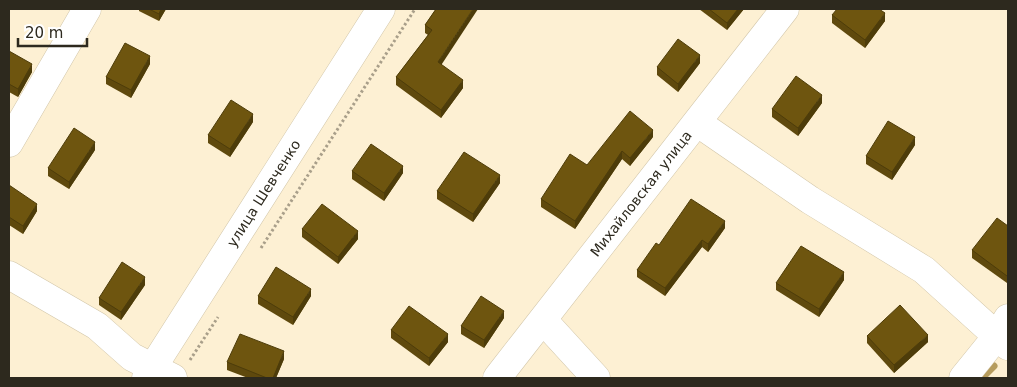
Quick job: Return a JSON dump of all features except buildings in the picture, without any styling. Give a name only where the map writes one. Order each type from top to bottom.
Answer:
[{"type":"street","points":[[9,143],[87,9]]},
{"type":"street","name":"улица Шевченко","points":[[165,371],[380,9]]},
{"type":"street","name":"Михайловская улица","points":[[497,378],[698,123],[785,9]]},
{"type":"street","points":[[698,123],[810,200],[924,270],[1004,333],[963,378]]},
{"type":"street","points":[[9,275],[96,326],[132,357],[165,371]]},
{"type":"street","points":[[544,320],[596,378]]},
{"type":"path","points":[[257,254],[415,9]]},
{"type":"path","points":[[165,371],[220,312]]},
{"type":"waterway","points":[[982,378],[994,366]]}]
